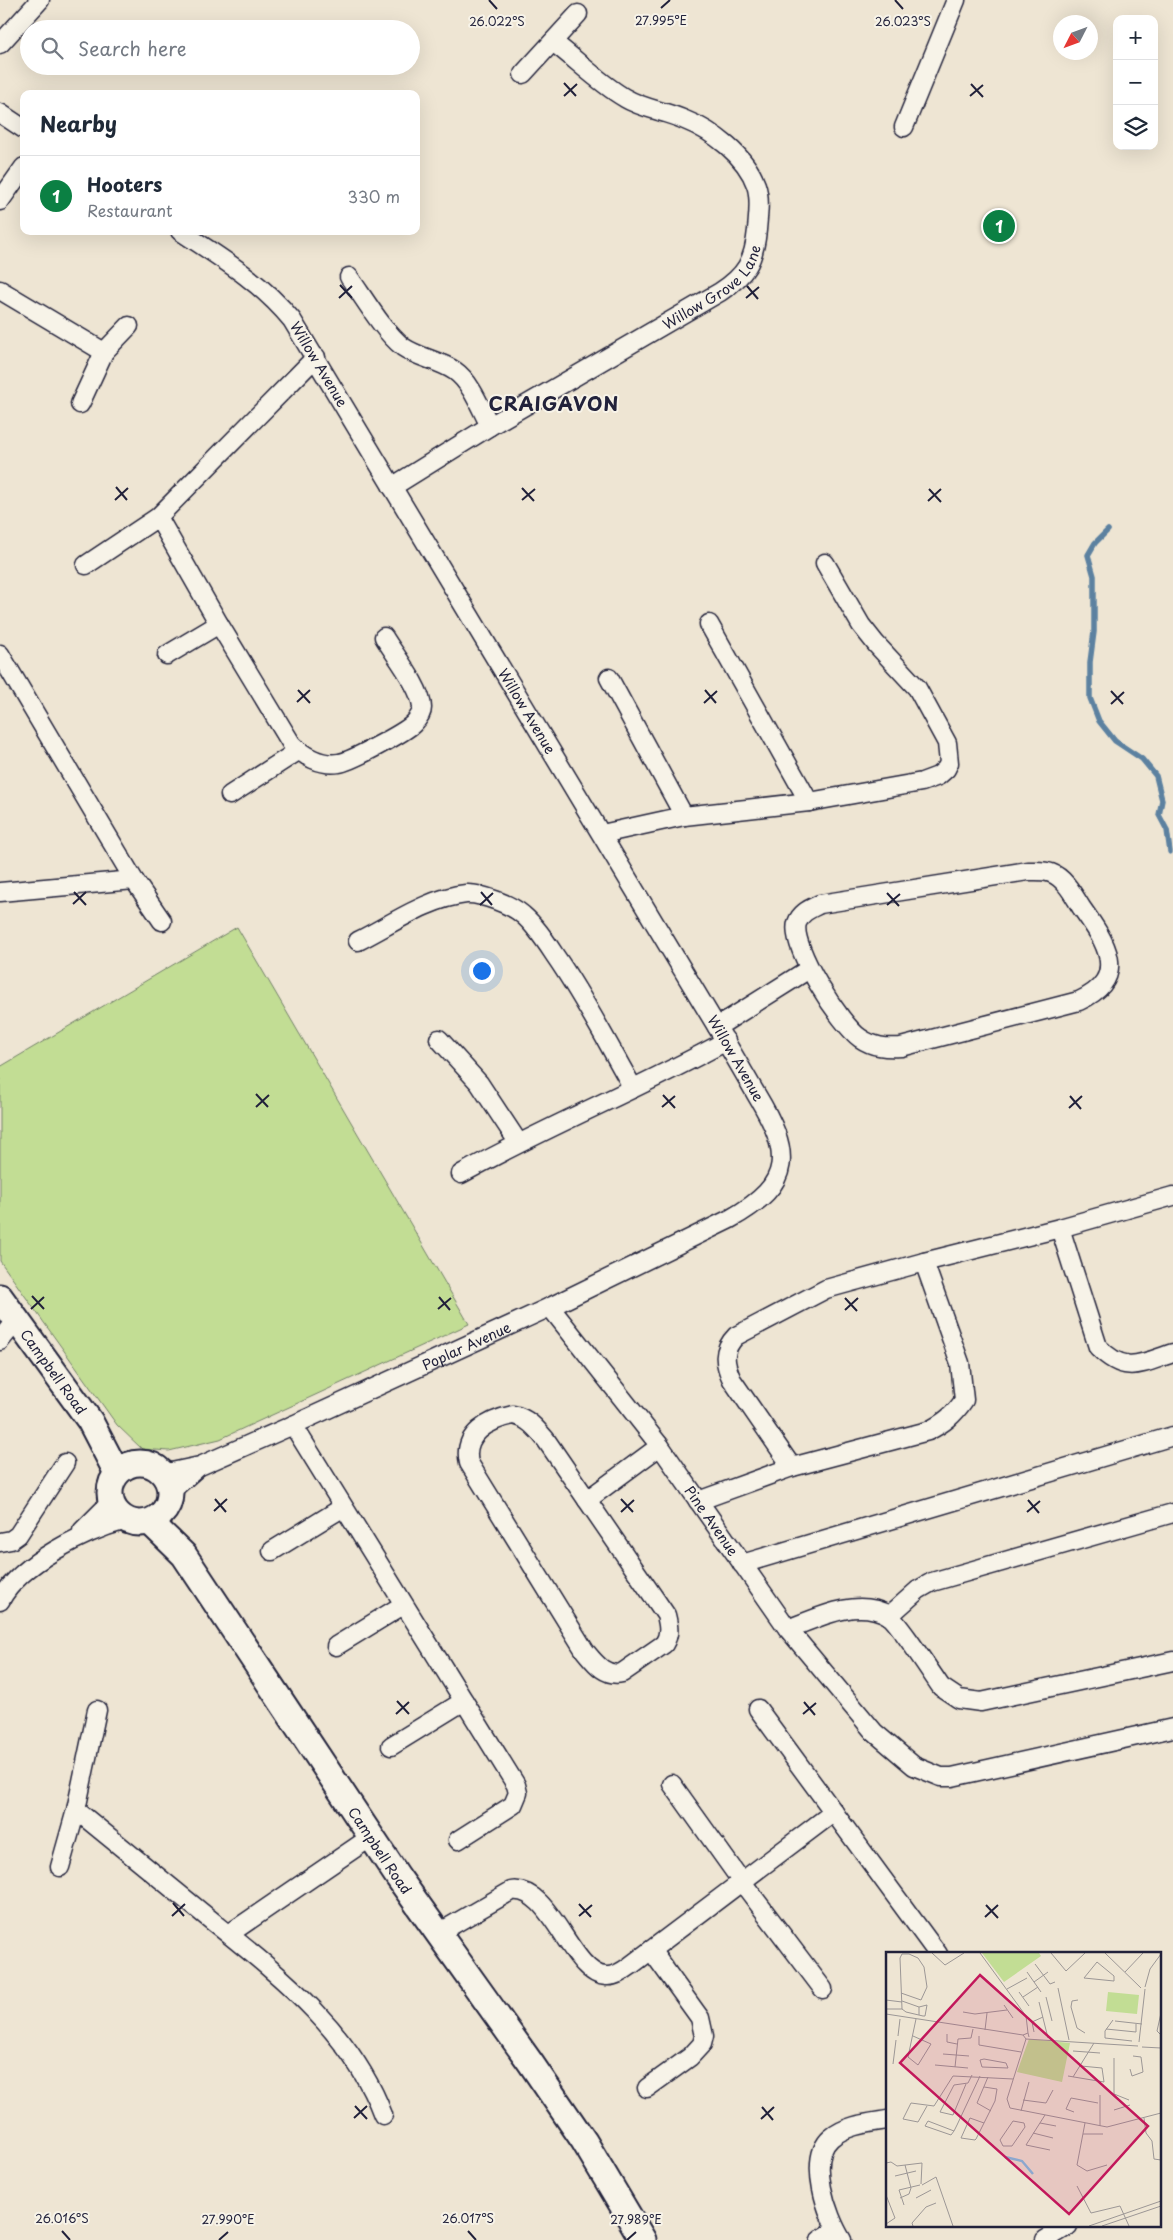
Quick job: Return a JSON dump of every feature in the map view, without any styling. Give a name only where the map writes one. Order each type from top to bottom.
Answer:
[{"type":"street","points":[[22,20],[40,0]]},
{"type":"street","points":[[904,127],[956,0]]},
{"type":"street","points":[[523,74],[578,14]]},
{"type":"street","points":[[0,44],[20,22]]},
{"type":"street","name":"Willow Grove Lane","points":[[392,487],[490,426],[732,284],[751,263],[756,238],[758,199],[756,186],[750,171],[734,153],[709,133],[686,120],[625,98],[554,42]]},
{"type":"street","points":[[0,113],[20,126]]},
{"type":"street","points":[[0,201],[20,173]]},
{"type":"street","name":"Willow Avenue","points":[[186,235],[247,275],[274,298],[292,320],[316,357],[767,1112],[778,1137],[782,1153],[781,1164],[772,1186],[753,1207],[730,1220]]},
{"type":"street","points":[[349,277],[402,346],[415,354],[455,371],[470,390],[490,426]]},
{"type":"street","points":[[0,290],[104,352]]},
{"type":"street","points":[[80,404],[104,352],[129,326]]},
{"type":"street","points":[[86,565],[158,517],[316,357]]},
{"type":"street","points":[[158,517],[219,624],[298,752],[324,763],[340,763],[406,729],[416,721],[422,710],[421,702],[416,690],[384,637]]},
{"type":"street","points":[[602,834],[684,816],[809,802],[922,782],[938,776],[949,763],[947,743],[917,688],[861,625],[825,563]]},
{"type":"street","points":[[167,655],[219,624]]},
{"type":"street","points":[[709,624],[809,802]]},
{"type":"street","points":[[0,654],[134,880],[162,921]]},
{"type":"street","points":[[609,678],[684,816]]},
{"type":"street","points":[[230,795],[298,752]]},
{"type":"street","points":[[1028,871],[1051,873],[1069,889],[1103,940],[1110,966],[1109,975],[1100,987],[1091,996],[1079,1002],[890,1048],[870,1044],[850,1030],[809,969],[796,937],[797,925],[801,916],[814,907],[838,900],[1028,871]]},
{"type":"street","points":[[0,892],[134,880]]},
{"type":"street","points":[[358,941],[428,905],[452,896],[469,894],[503,903],[522,914],[537,930],[567,973],[595,1019],[633,1088]]},
{"type":"street","points":[[461,1174],[518,1142],[677,1068],[809,969]]},
{"type":"street","points":[[439,1039],[479,1083],[518,1142]]},
{"type":"street","points":[[792,1467],[732,1380],[726,1366],[724,1357],[730,1342],[736,1336],[826,1289],[1060,1228],[1173,1196]]},
{"type":"street","name":"Poplar Avenue","points":[[162,1499],[200,1466],[293,1426],[550,1307],[730,1220]]},
{"type":"street","points":[[1060,1228],[1098,1347],[1109,1358],[1120,1365],[1136,1365],[1173,1353]]},
{"type":"street","points":[[698,1501],[792,1467],[928,1431],[944,1423],[954,1414],[964,1400],[960,1363],[924,1262]]},
{"type":"street","name":"Campbell Road","points":[[0,1297],[124,1469]]},
{"type":"street","name":"Pine Avenue","points":[[550,1307],[660,1446],[788,1629],[874,1732],[914,1766],[941,1777],[969,1774],[1173,1728]]},
{"type":"street","points":[[0,1341],[17,1320]]},
{"type":"street","points":[[513,1414],[522,1417],[534,1425],[546,1440],[587,1500],[666,1616],[669,1628],[668,1638],[656,1651],[622,1673],[605,1672],[585,1650],[469,1463],[466,1452],[469,1443],[478,1430],[499,1418],[513,1414]]},
{"type":"street","points":[[293,1426],[342,1508],[516,1785],[518,1793],[513,1804],[458,1840]]},
{"type":"street","points":[[742,1564],[1173,1436]]},
{"type":"street","points":[[587,1500],[660,1446]]},
{"type":"street","points":[[0,1542],[11,1540],[18,1535],[65,1463]]},
{"type":"street","points":[[148,1464],[162,1499],[134,1523],[118,1511],[110,1486],[124,1469],[148,1464]]},
{"type":"street","name":"Campbell Road","points":[[162,1499],[184,1554],[371,1838],[584,2141],[642,2240]]},
{"type":"street","points":[[272,1551],[342,1508]]},
{"type":"street","points":[[75,1539],[100,1527],[118,1511]]},
{"type":"street","points":[[0,1601],[16,1579],[118,1511]]},
{"type":"street","points":[[889,1616],[918,1590],[932,1582],[1173,1513]]},
{"type":"street","points":[[336,1646],[403,1605]]},
{"type":"street","points":[[788,1629],[833,1612],[865,1608],[889,1616],[941,1686],[959,1700],[970,1702],[1004,1698],[1173,1661]]},
{"type":"street","points":[[391,1746],[464,1701]]},
{"type":"street","points":[[60,1867],[76,1810],[97,1710]]},
{"type":"street","points":[[758,1710],[937,1952]]},
{"type":"street","points":[[672,1784],[742,1882],[823,1989]]},
{"type":"street","points":[[76,1810],[229,1934],[321,2015],[365,2075],[374,2090],[383,2115]]},
{"type":"street","points":[[437,1934],[478,1908],[511,1891],[517,1890],[531,1896],[541,1904],[586,1966],[595,1973],[606,1976],[619,1973],[834,1812]]},
{"type":"street","points":[[229,1934],[371,1838]]},
{"type":"street","points":[[647,2088],[690,2057],[702,2044],[704,2036],[700,2018],[651,1950]]},
{"type":"street","points":[[820,2240],[839,2235],[821,2181],[819,2165],[821,2152],[826,2143],[841,2131],[886,2120]]},
{"type":"street","points":[[1045,2240],[1065,2228]]},
{"type":"green space","points":[[237,927],[469,1324],[220,1439],[169,1451],[142,1449],[117,1425],[0,1261],[0,1067]]},
{"type":"waterway","points":[[1108,530],[1095,543],[1088,555],[1094,576],[1094,632],[1090,662],[1090,698],[1099,721],[1115,741],[1142,759],[1156,776],[1162,800],[1159,815],[1167,830],[1170,852]]},
{"type":"place","name":"Hooters","points":[[999,226]]},
{"type":"district","name":"CRAIGAVON","points":[[554,403]]}]
